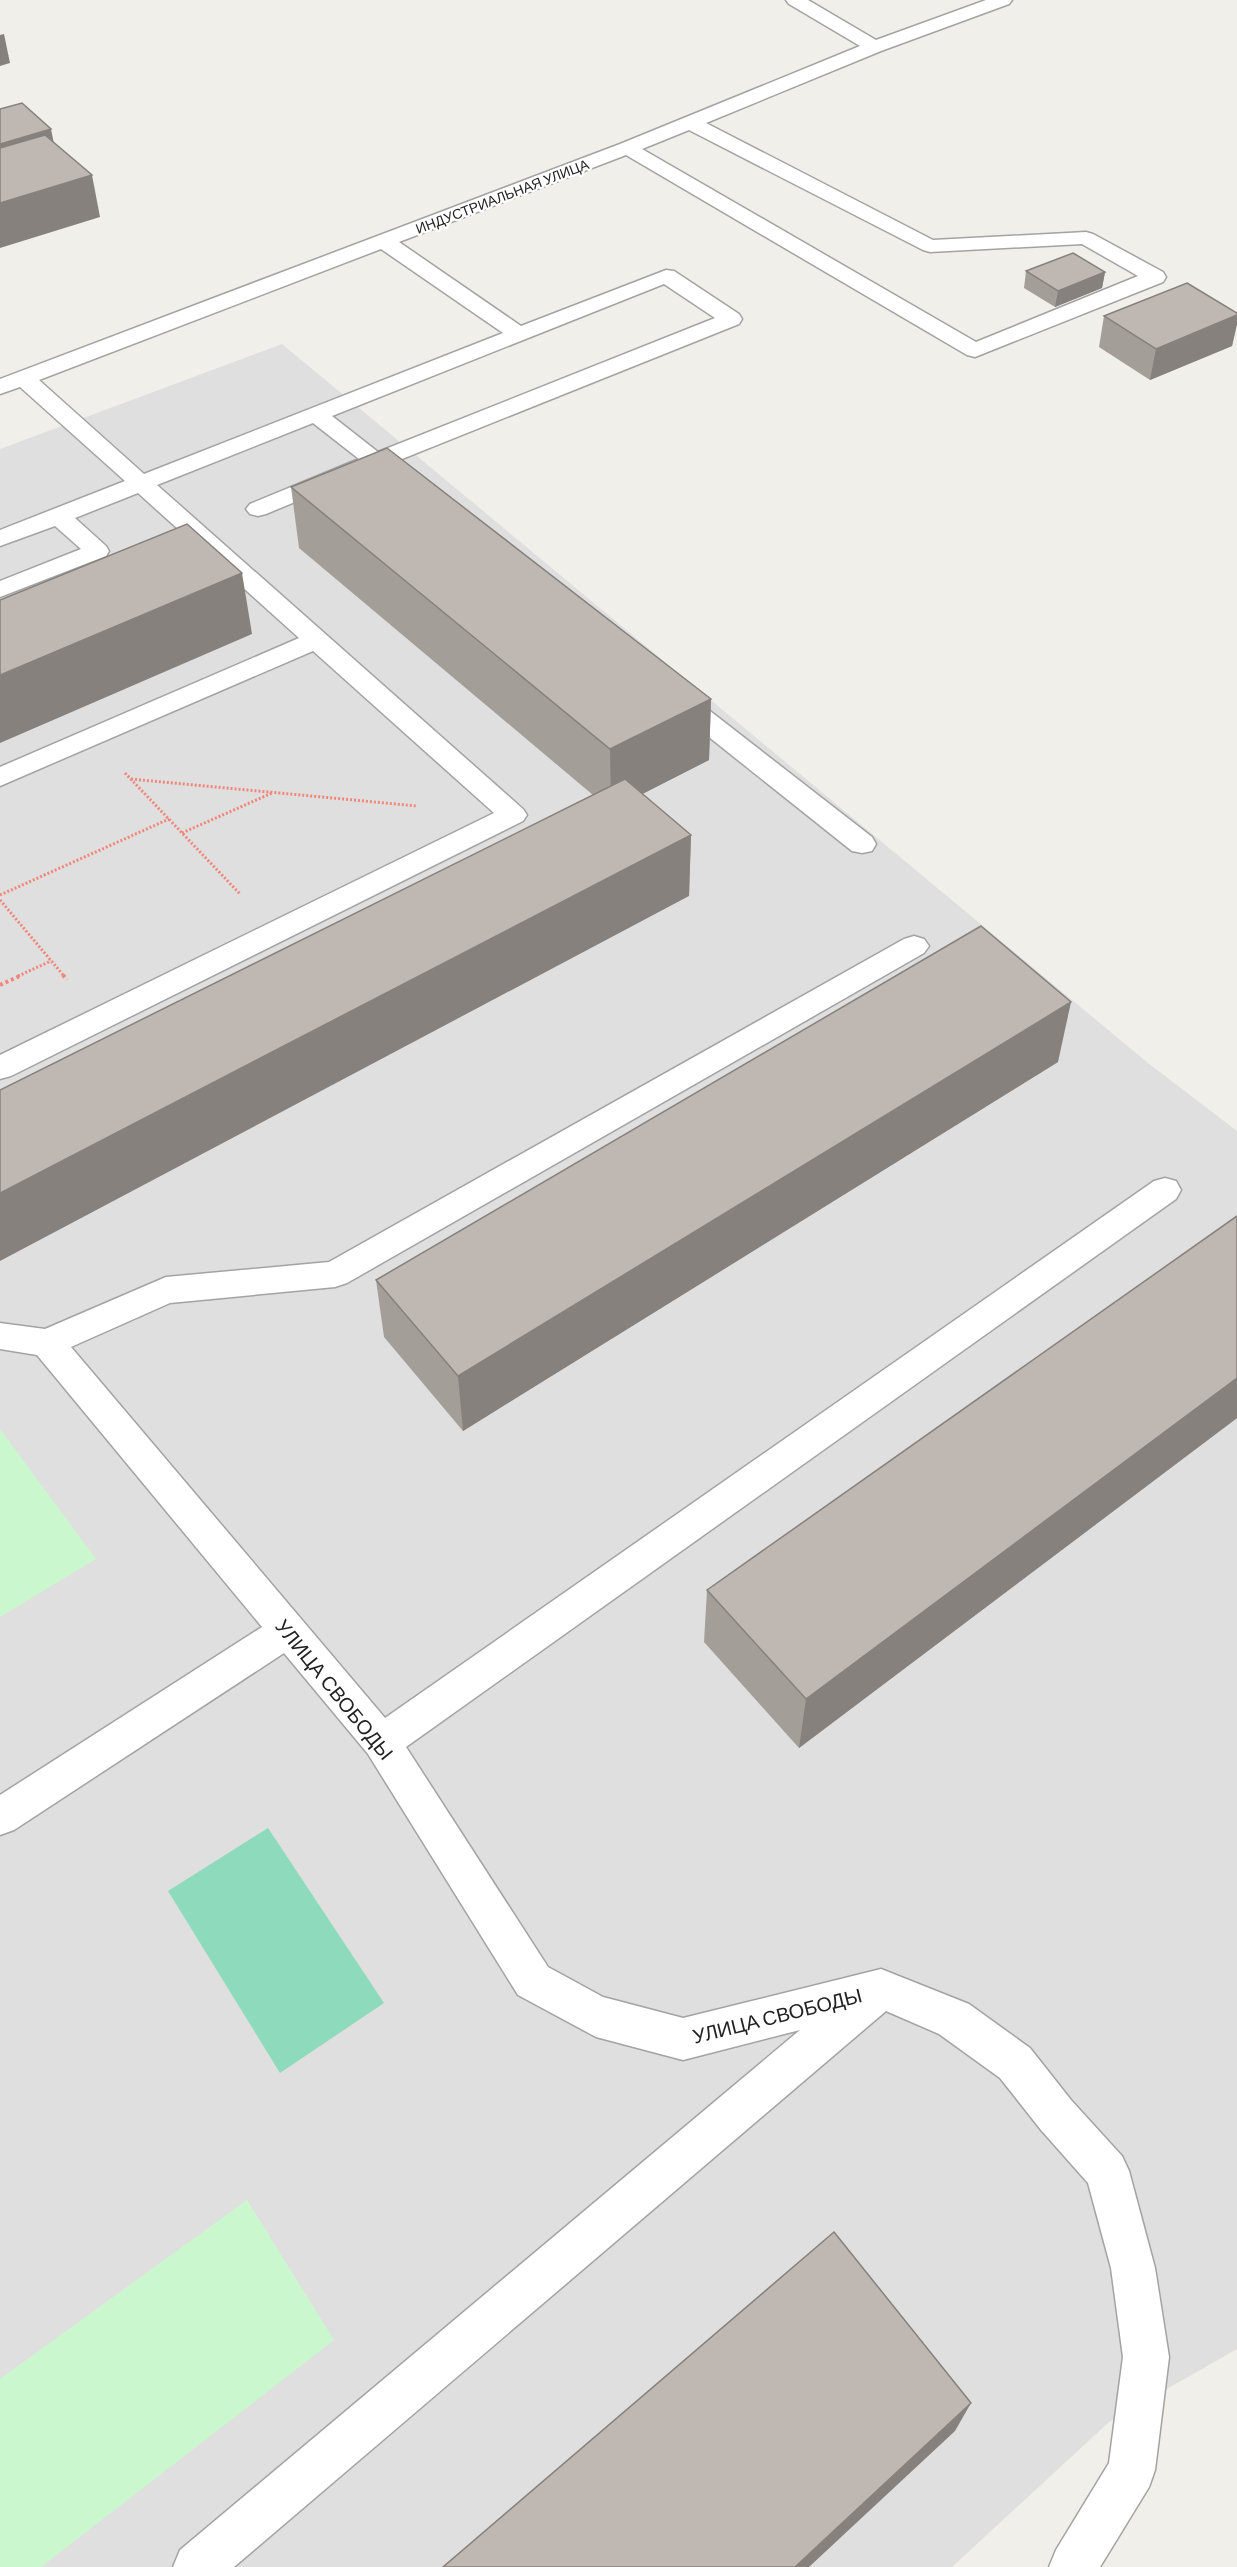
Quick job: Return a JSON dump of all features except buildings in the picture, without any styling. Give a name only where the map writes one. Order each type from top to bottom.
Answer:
[{"type":"street","points":[[795,0],[874,47]]},
{"type":"street","name":"ИНДУСТРИАЛЬНАЯ УЛИЦА","points":[[11,383],[627,148],[874,47],[1003,0]]},
{"type":"street","points":[[627,148],[975,350],[1155,277],[1086,238],[930,246],[691,123]]},
{"type":"street","points":[[383,241],[519,334]]},
{"type":"street","points":[[0,539],[666,276],[731,319],[258,509]]},
{"type":"street","points":[[0,1068],[513,815],[141,484],[11,383]]},
{"type":"street","points":[[316,414],[412,490]]},
{"type":"street","points":[[0,590],[97,551],[59,516]]},
{"type":"street","points":[[0,777],[316,640]]},
{"type":"street","points":[[656,682],[862,844]]},
{"type":"street","points":[[0,1336],[47,1343],[166,1290],[335,1274],[914,946]]},
{"type":"street","points":[[382,1742],[1165,1190]]},
{"type":"street","name":"УЛИЦА СВОБОДЫ","points":[[47,1343],[382,1742],[533,1981],[596,2016],[683,2039],[881,1989],[954,2019],[1015,2063],[1056,2115],[1107,2171],[1133,2268],[1146,2357],[1132,2470],[1073,2567]]},
{"type":"street","points":[[0,1817],[288,1630]]},
{"type":"street","points":[[197,2567],[881,1989]]},
{"type":"path","points":[[92,737],[276,932]]},
{"type":"path","points":[[131,779],[421,806]]},
{"type":"path","points":[[182,833],[272,793]]},
{"type":"path","points":[[0,895],[169,819]]},
{"type":"path","points":[[0,900],[100,1019]]},
{"type":"path","points":[[0,985],[51,961]]},
{"type":"shaded area","points":[[282,344],[1148,1063],[1237,1131],[1237,2349],[1109,2422],[952,2567],[0,2567],[0,449]]},
{"type":"green space","points":[[0,1429],[96,1559],[0,1617]]},
{"type":"green space","points":[[268,1828],[384,2003],[280,2073],[168,1891]]},
{"type":"green space","points":[[247,2200],[334,2340],[41,2567],[0,2567],[0,2379]]}]
